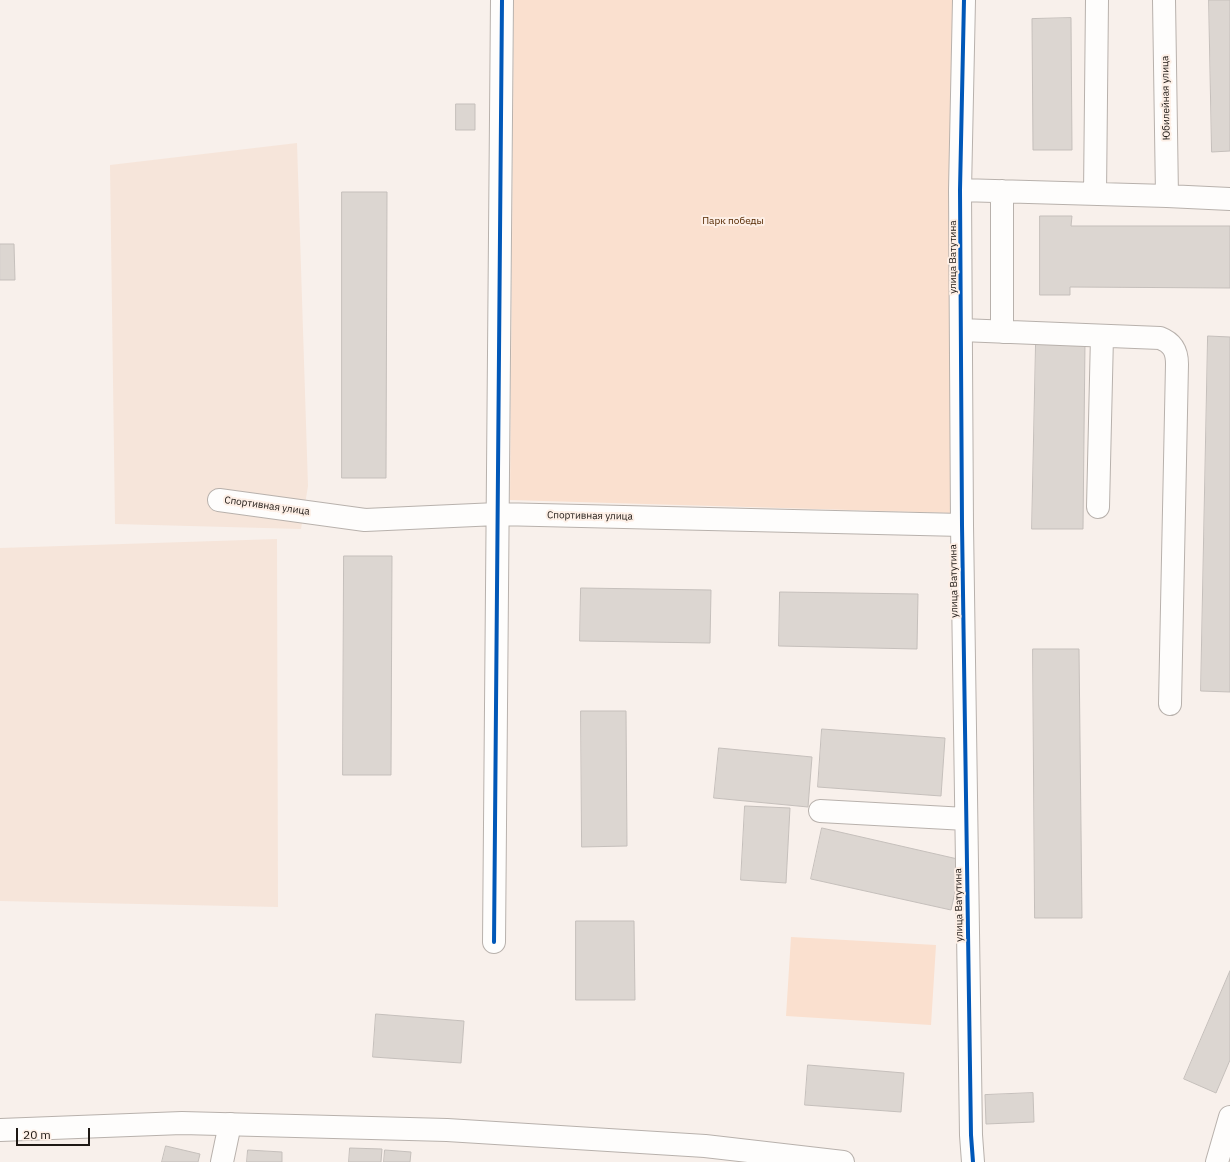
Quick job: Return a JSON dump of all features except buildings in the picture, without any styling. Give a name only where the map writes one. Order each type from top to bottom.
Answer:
[{"type":"street","points":[[494,942],[502,0]]},
{"type":"street","name":"улица Ватутина","points":[[964,0],[960,190],[962,525],[971,1128],[973,1162]]},
{"type":"street","points":[[1095,194],[1097,0]]},
{"type":"street","name":"Юбилейная улица","points":[[1164,0],[1167,196]]},
{"type":"street","points":[[960,190],[1230,199]]},
{"type":"street","points":[[1002,192],[1002,332]]},
{"type":"street","points":[[961,330],[1160,338],[1168,341],[1173,347],[1177,355],[1170,704]]},
{"type":"street","points":[[1098,507],[1102,336]]},
{"type":"street","name":"Спортивная улица","points":[[219,500],[365,520],[497,514],[962,525]]},
{"type":"street","points":[[820,811],[966,818]]},
{"type":"street","points":[[1217,1162],[1230,1117]]},
{"type":"street","points":[[0,1130],[182,1123],[447,1130],[689,1145],[843,1162]]},
{"type":"street","points":[[222,1162],[230,1124]]},
{"type":"shaded area","points":[[297,143],[308,486],[301,529],[115,524],[110,165]]},
{"type":"shaded area","points":[[277,539],[278,907],[0,901],[0,548]]},
{"type":"green space","name":"Парк победы","points":[[514,0],[952,0],[954,203],[951,513],[510,500]]},
{"type":"green space","points":[[791,937],[936,945],[931,1025],[786,1016]]},
{"type":"cycle path","points":[[494,942],[502,0]]},
{"type":"cycle path","points":[[964,0],[960,190],[962,525],[971,1135],[973,1162]]}]
